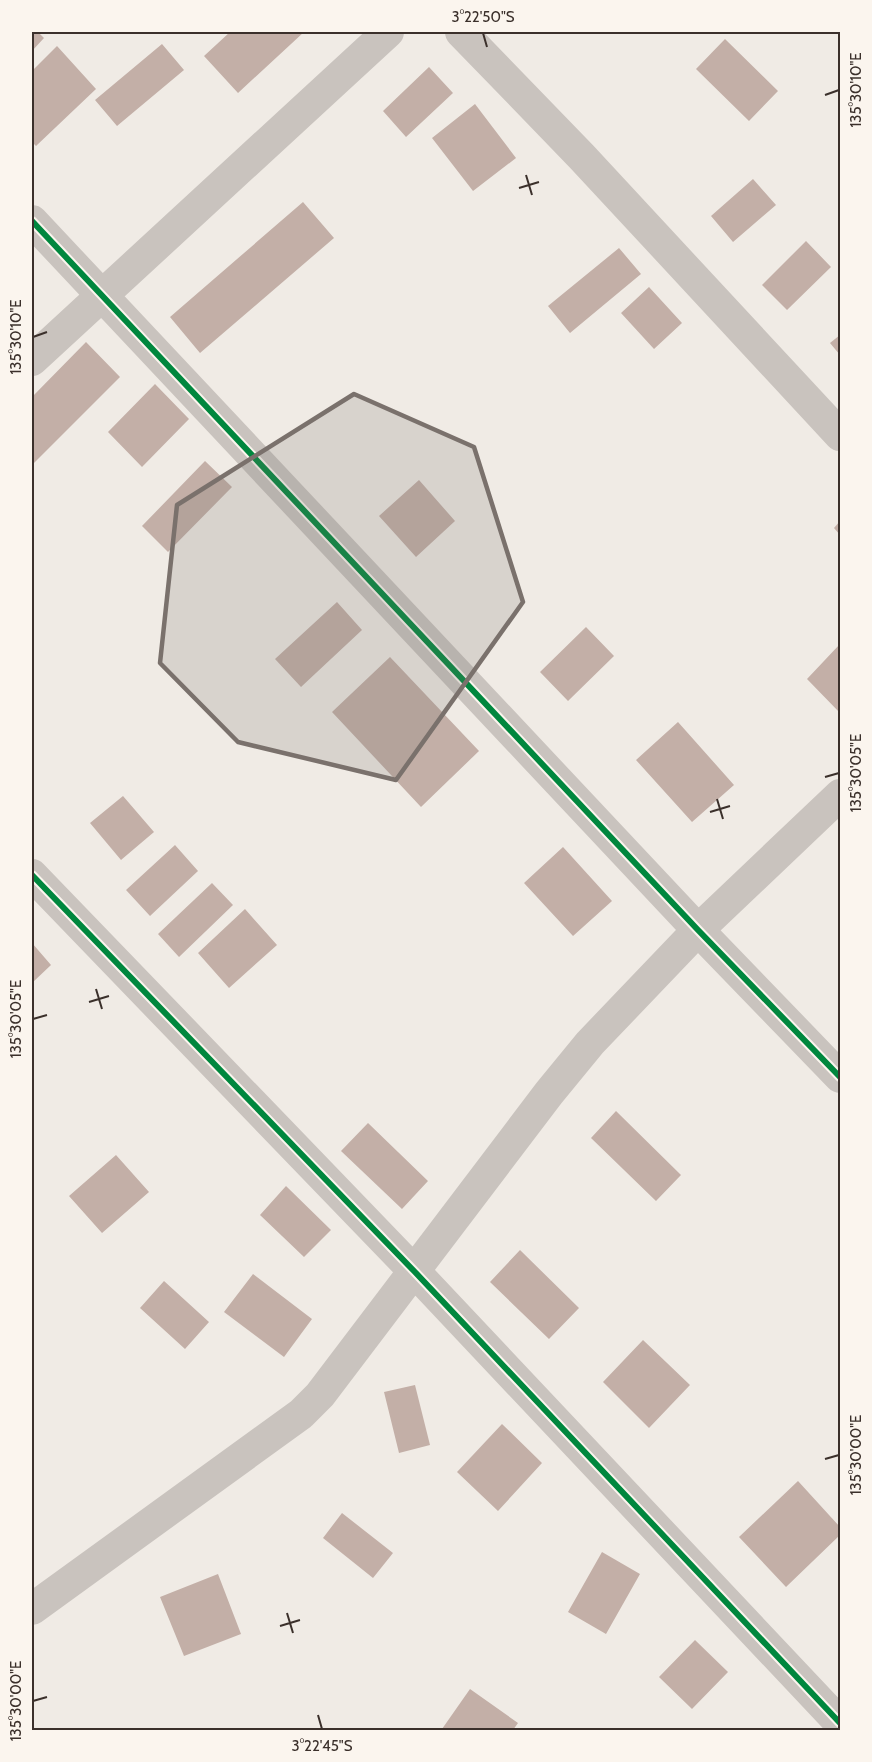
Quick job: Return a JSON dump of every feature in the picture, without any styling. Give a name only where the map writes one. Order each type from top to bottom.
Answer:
[{"type":"street","points":[[32,360],[388,32]]},
{"type":"street","points":[[461,32],[582,157],[840,435]]},
{"type":"street","points":[[32,221],[698,930],[840,1077]]},
{"type":"street","points":[[32,1609],[301,1414],[320,1395],[549,1093],[590,1043],[698,930],[840,795]]},
{"type":"street","points":[[32,875],[414,1271],[840,1723]]},
{"type":"highlighted area","points":[[354,394],[474,447],[523,602],[396,780],[238,742],[160,663],[177,505]]},
{"type":"building","points":[[32,32],[38,32],[44,38],[32,51]]},
{"type":"building","points":[[230,32],[304,32],[238,93],[204,56]]},
{"type":"building","points":[[725,39],[778,91],[749,121],[696,69]]},
{"type":"building","points":[[162,44],[184,70],[117,126],[95,100]]},
{"type":"building","points":[[57,46],[96,89],[36,146],[32,142],[32,71]]},
{"type":"building","points":[[429,67],[453,93],[406,137],[383,111]]},
{"type":"building","points":[[475,104],[516,158],[473,191],[432,138]]},
{"type":"building","points":[[753,179],[776,205],[733,242],[711,216]]},
{"type":"building","points":[[303,202],[334,238],[200,353],[170,317]]},
{"type":"building","points":[[806,241],[831,267],[787,310],[762,285]]},
{"type":"building","points":[[619,248],[641,274],[570,333],[548,306]]},
{"type":"building","points":[[649,287],[682,323],[654,349],[621,313]]},
{"type":"building","points":[[840,335],[840,355],[830,343]]},
{"type":"building","points":[[86,342],[120,377],[32,465],[32,397]]},
{"type":"building","points":[[155,384],[189,419],[142,467],[108,432]]},
{"type":"building","points":[[205,461],[232,487],[168,552],[142,526]]},
{"type":"building","points":[[419,480],[455,521],[416,557],[379,516]]},
{"type":"building","points":[[840,521],[840,535],[834,528]]},
{"type":"building","points":[[337,602],[362,630],[301,687],[275,659]]},
{"type":"building","points":[[586,627],[614,656],[568,701],[540,672]]},
{"type":"building","points":[[840,644],[840,713],[807,679]]},
{"type":"building","points":[[390,657],[479,751],[421,807],[332,712]]},
{"type":"building","points":[[678,722],[734,785],[692,822],[636,760]]},
{"type":"building","points":[[123,796],[154,832],[121,860],[90,823]]},
{"type":"building","points":[[175,845],[198,871],[150,916],[126,890]]},
{"type":"building","points":[[563,847],[612,901],[573,936],[524,883]]},
{"type":"building","points":[[212,883],[233,905],[179,957],[158,934]]},
{"type":"building","points":[[245,909],[277,945],[229,988],[198,953]]},
{"type":"building","points":[[32,943],[51,965],[32,983]]},
{"type":"building","points":[[616,1111],[681,1175],[656,1201],[591,1138]]},
{"type":"building","points":[[368,1123],[428,1181],[402,1209],[341,1151]]},
{"type":"building","points":[[116,1155],[149,1192],[102,1233],[69,1196]]},
{"type":"building","points":[[286,1186],[331,1230],[304,1257],[260,1215]]},
{"type":"building","points":[[520,1250],[579,1308],[549,1339],[490,1282]]},
{"type":"building","points":[[253,1274],[312,1319],[284,1357],[224,1312]]},
{"type":"building","points":[[164,1281],[209,1322],[185,1349],[140,1308]]},
{"type":"building","points":[[643,1340],[690,1385],[649,1428],[603,1382]]},
{"type":"building","points":[[415,1385],[430,1445],[399,1453],[384,1392]]},
{"type":"building","points":[[502,1424],[542,1463],[498,1511],[457,1472]]},
{"type":"building","points":[[798,1481],[840,1527],[840,1535],[786,1587],[739,1537]]},
{"type":"building","points":[[342,1513],[393,1553],[373,1578],[323,1538]]},
{"type":"building","points":[[602,1552],[640,1574],[606,1634],[568,1612]]},
{"type":"building","points":[[218,1574],[241,1634],[184,1656],[160,1597]]},
{"type":"building","points":[[695,1640],[728,1672],[692,1709],[659,1677]]},
{"type":"building","points":[[470,1689],[518,1723],[513,1730],[442,1729]]},
{"type":"cycle path","points":[[32,221],[698,930],[840,1077]]},
{"type":"cycle path","points":[[32,875],[414,1271],[840,1723]]}]
